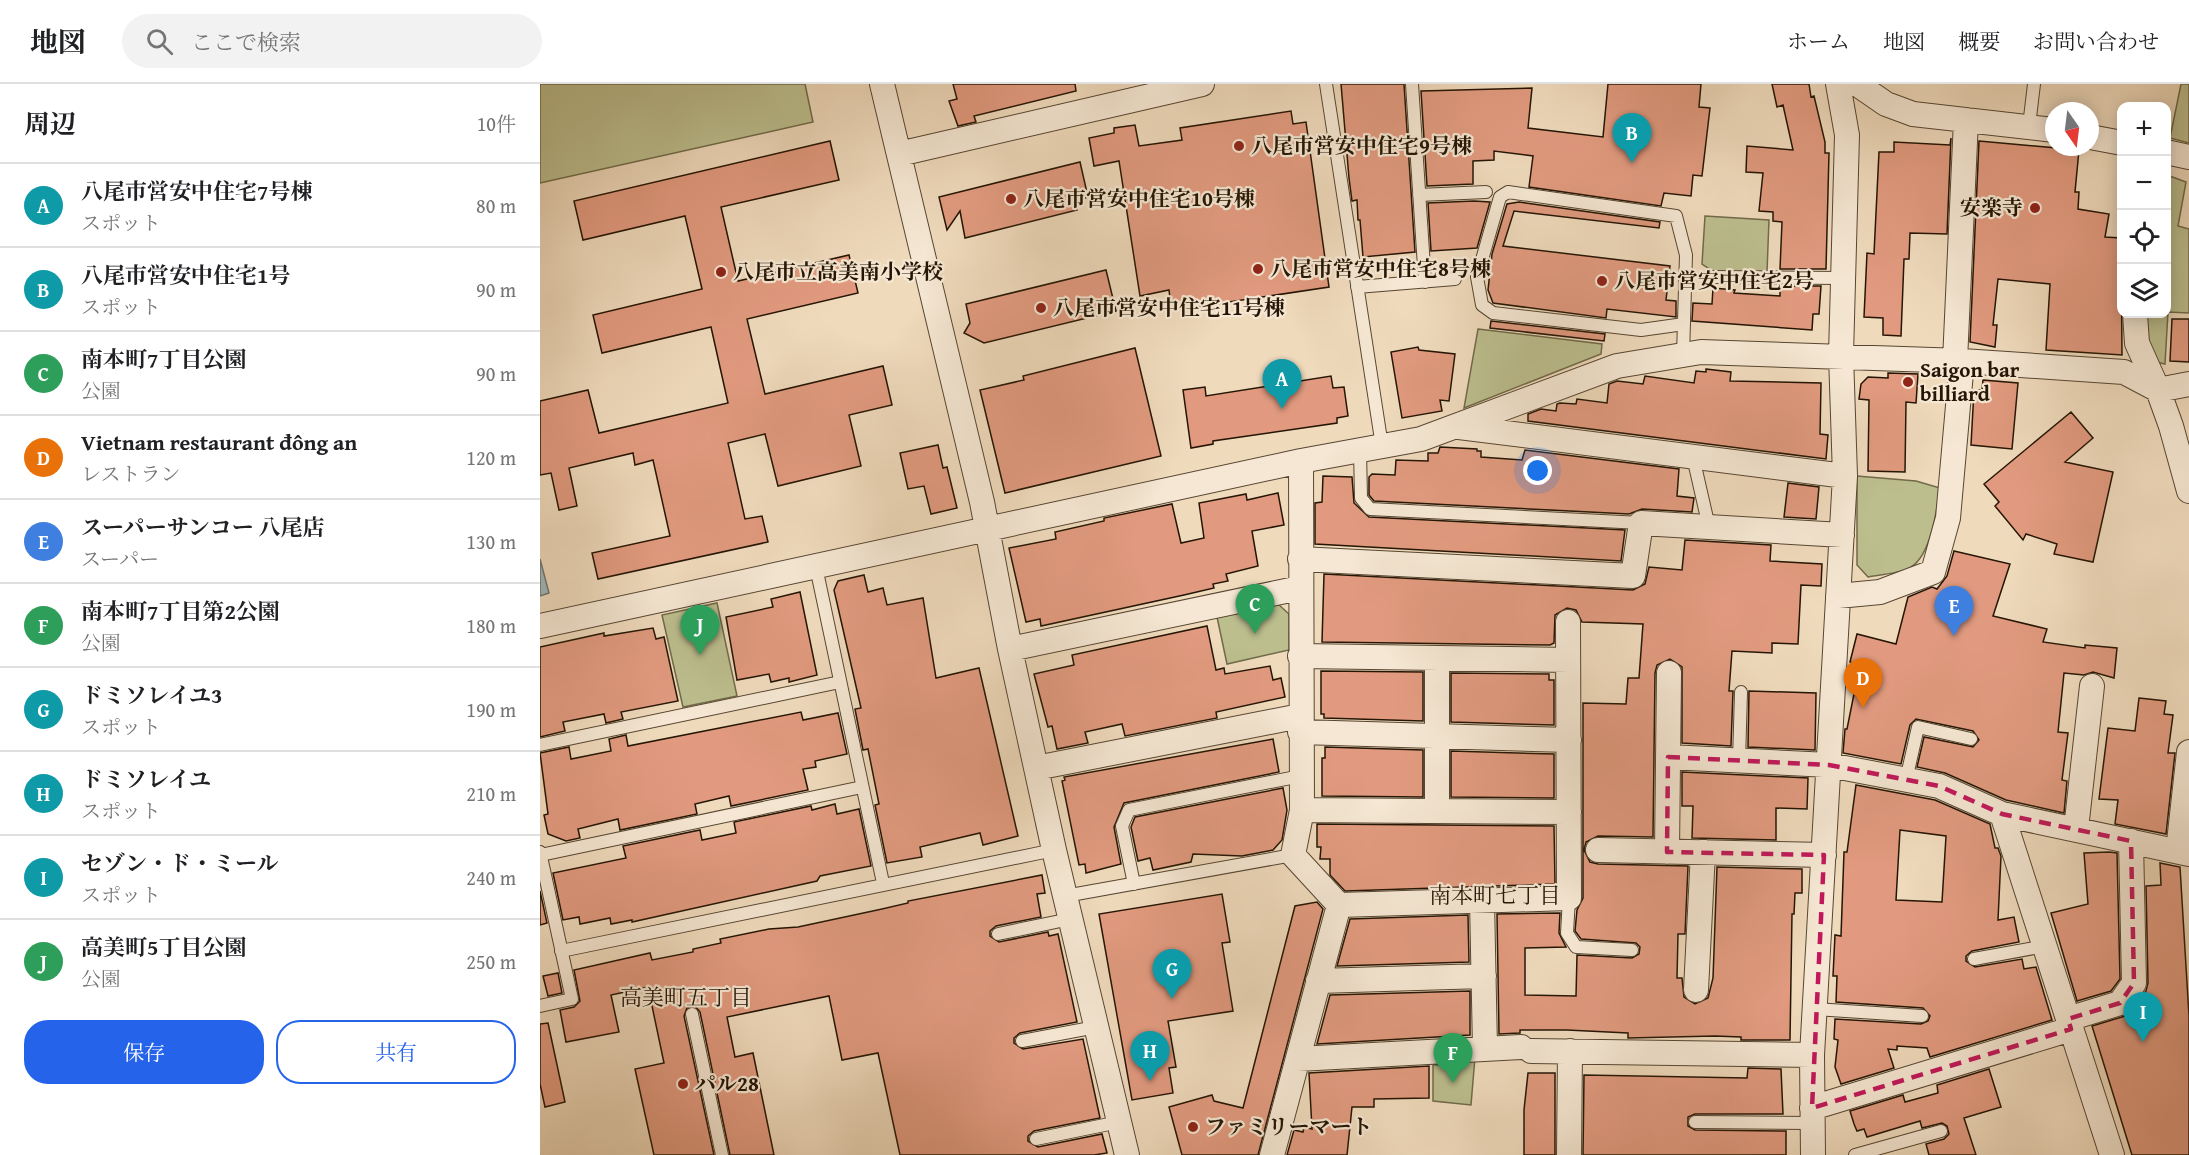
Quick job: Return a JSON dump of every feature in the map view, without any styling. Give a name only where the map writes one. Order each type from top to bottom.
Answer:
[{"type":"street","points":[[882,84],[986,531],[1054,850],[1127,1155]]},
{"type":"street","points":[[899,154],[1202,84]]},
{"type":"street","points":[[1813,1155],[1812,1055],[1845,476],[1841,355],[1847,135],[1838,84]]},
{"type":"street","points":[[1857,84],[1886,104],[1913,114],[2045,128]]},
{"type":"street","points":[[1838,596],[1880,592],[1933,572],[1948,518],[1958,361],[1966,120]]},
{"type":"street","points":[[2099,139],[2117,142]]},
{"type":"street","points":[[2171,153],[2189,157]]},
{"type":"street","points":[[2135,318],[2137,343],[2171,426],[2189,492]]},
{"type":"street","points":[[540,626],[1301,461],[1421,440],[1617,366],[1701,352],[1841,355],[2124,372],[2157,390],[2189,384]]},
{"type":"street","points":[[1457,427],[1845,476]]},
{"type":"street","points":[[1301,461],[1302,810],[1293,855],[1339,905],[1569,898],[1568,622]]},
{"type":"street","points":[[1300,559],[1633,576],[1641,523],[1842,535]]},
{"type":"street","points":[[1010,649],[1300,588]]},
{"type":"street","points":[[1300,656],[1568,660]]},
{"type":"street","points":[[1437,658],[1437,811]]},
{"type":"street","points":[[1666,852],[1670,673]]},
{"type":"street","points":[[2076,829],[2092,686]]},
{"type":"street","points":[[1036,768],[1300,724],[1437,736],[1569,740]]},
{"type":"street","points":[[1668,757],[1829,765],[1939,786],[2002,814],[2183,852],[2189,752]]},
{"type":"street","points":[[1302,810],[1569,812]]},
{"type":"street","points":[[2002,814],[2112,1155]]},
{"type":"street","points":[[1812,1116],[2070,1024],[2120,1003],[2134,983],[2131,841]]},
{"type":"street","points":[[1598,850],[1824,855]]},
{"type":"street","points":[[1696,990],[1703,852]]},
{"type":"street","points":[[1482,900],[1485,1049]]},
{"type":"street","points":[[1272,1155],[1339,905]]},
{"type":"street","points":[[1318,981],[1484,976]]},
{"type":"street","points":[[1298,1059],[1485,1049],[1812,1055]]},
{"type":"street","points":[[1569,1155],[1570,1051]]},
{"type":"lane","points":[[1326,84],[1357,287],[1371,448],[1361,498],[1370,509],[1641,523]]},
{"type":"lane","points":[[1412,84],[1425,282]]},
{"type":"lane","points":[[2030,126],[2034,84]]},
{"type":"lane","points":[[1419,195],[1486,192]]},
{"type":"lane","points":[[1683,355],[1684,324],[1686,255],[1676,216],[1508,192],[1500,197],[1477,277],[1482,305],[1492,313],[1641,330],[1684,324]]},
{"type":"lane","points":[[1709,277],[1843,278]]},
{"type":"lane","points":[[1357,287],[1455,279]]},
{"type":"lane","points":[[1693,457],[1709,527]]},
{"type":"lane","points":[[816,567],[883,883]]},
{"type":"lane","points":[[540,746],[840,682]]},
{"type":"lane","points":[[1738,761],[1741,692]]},
{"type":"lane","points":[[1906,780],[1918,727],[1971,739]]},
{"type":"lane","points":[[1134,884],[1122,826],[1129,810],[1301,776]]},
{"type":"lane","points":[[540,1006],[572,999],[540,854],[862,787]]},
{"type":"lane","points":[[561,951],[883,883],[1054,850]]},
{"type":"lane","points":[[1065,896],[1293,855]]},
{"type":"lane","points":[[1569,898],[1567,933],[1576,947],[1632,950]]},
{"type":"lane","points":[[998,934],[1070,919]]},
{"type":"lane","points":[[1974,959],[2045,946]]},
{"type":"lane","points":[[1815,1010],[1922,1016]]},
{"type":"lane","points":[[692,1014],[722,1155]]},
{"type":"lane","points":[[1022,1041],[1096,1027]]},
{"type":"lane","points":[[1695,1122],[1812,1116]]},
{"type":"lane","points":[[1036,1139],[1119,1122]]},
{"type":"lane","points":[[1855,1155],[1941,1131]]},
{"type":"highlighted area","points":[[1668,757],[1829,765],[1939,786],[2002,814],[2131,841],[2134,983],[2120,1003],[2068,1019],[2071,1029],[1812,1108],[1824,855],[1667,852]]},
{"type":"green space","points":[[540,84],[805,84],[813,122],[540,183]]},
{"type":"green space","points":[[2181,84],[2189,84],[2189,143],[2171,138]]},
{"type":"green space","points":[[2171,176],[2186,182],[2178,226],[2189,229],[2189,313],[2171,312]]},
{"type":"green space","points":[[1705,216],[1769,220],[1767,272],[1714,272],[1702,264]]},
{"type":"green space","points":[[2145,318],[2168,318],[2165,364],[2156,362],[2146,352]]},
{"type":"green space","points":[[1478,329],[1602,344],[1601,354],[1464,408]]},
{"type":"green space","points":[[1857,476],[1916,481],[1940,488],[1935,519],[1924,553],[1911,567],[1868,577],[1857,565]]},
{"type":"green space","points":[[717,603],[737,696],[683,707],[662,615]]},
{"type":"green space","points":[[1278,604],[1289,614],[1289,650],[1227,664],[1217,617]]},
{"type":"green space","points":[[1470,1057],[1475,1057],[1471,1105],[1433,1101],[1433,1065],[1460,1064]]},
{"type":"water","points":[[540,559],[549,593],[540,596]]},
{"type":"building","points":[[953,84],[1075,84],[1076,91],[974,116],[976,122],[958,126],[949,101],[957,99]]},
{"type":"building","points":[[1341,84],[1404,84],[1415,252],[1363,257],[1357,200],[1352,201],[1349,178]]},
{"type":"building","points":[[1608,84],[1701,84],[1699,107],[1710,108],[1702,176],[1693,175],[1691,196],[1664,193],[1661,206],[1529,187],[1533,156],[1494,151],[1494,160],[1473,161],[1473,184],[1427,186],[1421,91],[1532,88],[1528,128],[1603,137]]},
{"type":"building","points":[[1772,84],[1809,84],[1811,97],[1814,96],[1825,142],[1825,153],[1829,153],[1826,269],[1780,269],[1782,222],[1773,221],[1773,212],[1759,211],[1763,173],[1746,172],[1747,146],[1793,150],[1783,105],[1777,107]]},
{"type":"building","points":[[1291,111],[1293,124],[1306,122],[1329,287],[1196,307],[1195,303],[1171,307],[1169,290],[1140,296],[1119,161],[1094,166],[1089,138],[1114,133],[1114,128],[1135,125],[1139,146],[1182,140],[1180,128]]},
{"type":"building","points":[[1951,138],[1947,234],[1910,233],[1909,259],[1904,259],[1901,336],[1883,335],[1883,318],[1864,317],[1867,253],[1874,254],[1879,152],[1894,152],[1894,142],[1950,145]]},
{"type":"building","points":[[830,141],[839,180],[721,207],[738,281],[849,255],[858,293],[747,319],[765,394],[883,366],[892,405],[849,415],[861,466],[778,486],[765,434],[728,443],[745,519],[762,516],[768,542],[598,579],[592,553],[670,536],[653,460],[635,465],[633,453],[569,468],[577,506],[559,510],[551,473],[540,475],[540,401],[588,390],[599,433],[728,403],[711,327],[602,353],[593,315],[702,289],[685,216],[583,240],[574,201]]},
{"type":"building","points":[[1979,141],[2045,147],[2045,156],[2078,156],[2075,192],[2079,192],[2078,209],[2109,214],[2105,237],[2117,238],[2117,318],[2122,318],[2122,355],[2046,350],[2050,284],[1998,279],[1993,325],[1997,325],[1995,347],[1970,342]]},
{"type":"building","name":"八尾市営安中住宅10号棟","points":[[1080,162],[1088,197],[1075,201],[1077,210],[965,238],[960,211],[947,230],[939,197]]},
{"type":"building","points":[[1490,202],[1477,248],[1431,251],[1428,203]]},
{"type":"building","name":"八尾市営安中住宅2号","points":[[1519,202],[1660,222],[1659,228],[1514,211],[1503,246],[1670,266],[1666,300],[1676,301],[1676,317],[1607,309],[1606,318],[1493,303],[1488,290],[1492,254],[1507,204]]},
{"type":"building","name":"八尾市営安中住宅11号棟","points":[[1106,270],[1116,311],[984,343],[964,333],[970,323],[966,304]]},
{"type":"building","points":[[1780,286],[1821,286],[1819,314],[1813,314],[1812,330],[1692,321],[1693,303],[1712,304],[1713,288],[1735,290],[1734,293],[1780,296]]},
{"type":"building","points":[[2172,319],[2189,319],[2189,362],[2170,361]]},
{"type":"building","points":[[1491,321],[1605,334],[1604,341],[1490,328]]},
{"type":"building","points":[[1418,347],[1419,350],[1455,354],[1449,401],[1440,400],[1442,411],[1402,418],[1391,352]]},
{"type":"building","points":[[1135,348],[1161,456],[1005,493],[980,390],[1024,380],[1023,376]]},
{"type":"building","points":[[1706,369],[1731,372],[1730,381],[1821,383],[1820,434],[1828,435],[1826,459],[1528,421],[1528,414],[1541,409],[1556,411],[1557,404],[1576,404],[1577,399],[1607,403],[1609,384],[1617,381],[1643,384],[1645,376],[1694,383],[1696,371],[1706,372]]},
{"type":"building","points":[[1888,373],[1918,374],[1916,403],[1906,402],[1905,472],[1868,471],[1869,400],[1859,399],[1861,384],[1868,377],[1888,378]]},
{"type":"building","points":[[1331,376],[1333,388],[1344,387],[1348,416],[1337,418],[1337,423],[1213,441],[1213,444],[1191,448],[1183,390],[1205,387],[1206,396]]},
{"type":"building","points":[[1983,380],[2018,383],[2012,449],[1971,445],[1974,390],[1982,390]]},
{"type":"building","points":[[2071,412],[2093,438],[2065,462],[2113,472],[2093,562],[2054,554],[2057,544],[2026,534],[2023,540],[1995,506],[1999,502],[1984,484]]},
{"type":"building","points":[[938,445],[943,468],[947,467],[957,508],[931,514],[924,486],[908,489],[900,453]]},
{"type":"building","points":[[1440,447],[1477,449],[1481,451],[1481,457],[1522,460],[1525,450],[1679,469],[1677,496],[1694,498],[1692,512],[1642,509],[1629,514],[1374,501],[1369,495],[1369,477],[1372,474],[1395,475],[1396,460],[1428,461],[1428,453],[1438,453]]},
{"type":"building","points":[[1323,476],[1352,477],[1354,503],[1369,517],[1625,530],[1621,561],[1315,544],[1315,503],[1322,502]]},
{"type":"building","points":[[1788,483],[1819,487],[1816,519],[1784,517]]},
{"type":"building","points":[[1278,493],[1284,525],[1252,531],[1258,566],[1226,574],[1228,581],[1213,584],[1214,588],[1041,626],[1040,619],[1026,622],[1009,548],[1056,539],[1055,532],[1104,521],[1104,518],[1172,504],[1181,543],[1204,538],[1199,503],[1246,494],[1247,500]]},
{"type":"building","points":[[1685,540],[1771,545],[1770,561],[1822,564],[1821,586],[1801,585],[1798,644],[1772,643],[1772,653],[1732,651],[1729,691],[1733,691],[1731,746],[1682,743],[1682,667],[1670,659],[1657,665],[1655,673],[1653,837],[1598,836],[1586,842],[1584,850],[1590,862],[1598,864],[1688,866],[1685,934],[1678,934],[1677,978],[1682,978],[1684,997],[1695,1004],[1708,998],[1713,978],[1717,867],[1802,869],[1802,893],[1795,893],[1794,914],[1792,914],[1790,1040],[1741,1040],[1741,1037],[1715,1036],[1628,1038],[1628,1033],[1567,1030],[1520,1030],[1520,1033],[1499,1034],[1497,914],[1560,913],[1559,933],[1566,947],[1525,948],[1525,995],[1576,996],[1577,955],[1632,958],[1639,954],[1640,947],[1636,943],[1581,939],[1575,931],[1577,910],[1583,898],[1583,703],[1626,704],[1628,678],[1639,678],[1643,624],[1582,622],[1576,610],[1567,608],[1555,615],[1554,643],[1550,645],[1322,642],[1324,574],[1633,590],[1645,584],[1649,567],[1682,570]]},
{"type":"building","points":[[1954,551],[2010,564],[1993,616],[2047,629],[2043,642],[2085,648],[2085,645],[2117,648],[2114,678],[2093,672],[2084,675],[2064,673],[2058,732],[2068,733],[2062,780],[2067,781],[2064,813],[2006,800],[1945,773],[1917,767],[1924,737],[1973,747],[1979,740],[1973,731],[1916,719],[1910,725],[1901,764],[1843,753],[1845,729],[1847,729],[1860,664],[1850,662],[1857,634],[1896,644],[1908,597],[1932,587],[1937,589],[1947,576]]},
{"type":"building","points":[[864,575],[868,592],[883,588],[887,605],[923,598],[936,678],[979,668],[1018,836],[983,845],[980,833],[920,847],[922,857],[887,863],[875,805],[879,804],[868,749],[863,750],[855,709],[861,708],[834,590],[838,581]]},
{"type":"building","points":[[800,592],[817,675],[789,682],[789,678],[771,682],[769,674],[737,680],[726,617],[773,607],[771,599]]},
{"type":"building","points":[[1207,626],[1216,670],[1224,668],[1225,674],[1270,666],[1273,680],[1281,678],[1285,697],[1216,712],[1217,718],[1125,736],[1122,724],[1085,732],[1088,743],[1057,749],[1052,726],[1048,727],[1034,674],[1074,665],[1072,655]]},
{"type":"building","points":[[653,628],[656,639],[664,637],[678,701],[621,712],[623,719],[606,723],[604,714],[563,722],[565,731],[540,737],[540,647],[604,633],[604,636]]},
{"type":"building","points":[[1321,671],[1423,672],[1423,721],[1324,718],[1324,714],[1321,714]]},
{"type":"building","points":[[1451,673],[1549,674],[1549,680],[1554,680],[1554,725],[1451,722]]},
{"type":"building","points":[[1749,691],[1816,693],[1815,750],[1748,747]]},
{"type":"building","points":[[2139,698],[2166,701],[2164,714],[2173,715],[2168,753],[2175,753],[2166,834],[2115,824],[2118,800],[2099,799],[2108,728],[2135,731]]},
{"type":"building","points":[[801,712],[803,720],[838,713],[847,754],[815,761],[816,767],[803,769],[808,790],[731,806],[729,796],[695,804],[697,814],[620,830],[618,819],[578,829],[580,838],[566,841],[548,834],[544,815],[548,814],[540,753],[569,747],[571,759],[611,751],[609,739],[626,735],[628,746]]},
{"type":"building","points":[[1273,739],[1279,772],[1124,803],[1114,827],[1121,864],[1086,873],[1085,864],[1079,865],[1062,781],[1065,780],[1064,777]]},
{"type":"building","points":[[1325,747],[1423,750],[1423,797],[1322,796],[1322,758],[1325,758]]},
{"type":"building","points":[[1451,751],[1554,754],[1554,798],[1451,797]]},
{"type":"building","points":[[1682,772],[1808,778],[1807,809],[1776,808],[1776,840],[1692,838],[1693,806],[1682,806]]},
{"type":"building","points":[[1856,785],[1935,800],[1990,824],[1995,848],[1998,848],[2001,856],[1998,920],[2014,917],[2019,942],[1972,951],[1966,956],[1966,961],[1975,967],[2022,959],[2024,969],[2036,967],[2052,1020],[1930,1057],[1927,1048],[1897,1046],[1897,1050],[1888,1049],[1894,1068],[1841,1084],[1835,1067],[1838,1040],[1834,1039],[1835,1019],[1921,1024],[1928,1021],[1930,1016],[1923,1008],[1836,1002],[1837,976],[1833,976],[1835,935],[1841,936],[1844,852],[1847,852]],"holes":[[[1900,830],[1946,836],[1942,902],[1896,900]]]},
{"type":"building","points":[[1283,788],[1287,810],[1282,840],[1273,850],[1242,856],[1193,854],[1191,862],[1153,870],[1150,858],[1138,861],[1131,827],[1135,817]]},
{"type":"building","points":[[835,804],[837,814],[859,809],[871,866],[820,876],[817,881],[632,922],[632,920],[611,924],[610,918],[580,924],[579,917],[563,920],[553,873],[626,858],[623,846],[700,830],[702,840],[736,833],[734,822],[811,806],[812,810]]},
{"type":"building","points":[[1317,824],[1554,826],[1555,884],[1345,891],[1330,875],[1330,859],[1320,859],[1321,847],[1317,847]]},
{"type":"building","points":[[2084,853],[2117,853],[2120,979],[2111,991],[2077,1001],[2051,913],[2088,904]]},
{"type":"building","points":[[2160,863],[2180,867],[2189,1016],[2189,1155],[2132,1155],[2092,1026],[2125,1016],[2146,991],[2148,983],[2146,886],[2161,885]]},
{"type":"building","points":[[1042,875],[1045,893],[1037,894],[1041,917],[996,926],[990,931],[990,936],[999,942],[1048,932],[1049,936],[1058,934],[1077,1022],[1020,1033],[1014,1038],[1014,1043],[1023,1049],[1083,1039],[1100,1118],[1034,1131],[1028,1136],[1028,1141],[1038,1147],[1102,1134],[1107,1153],[1094,1155],[900,1155],[878,1053],[842,1060],[829,996],[727,1017],[735,1057],[753,1053],[774,1155],[730,1155],[700,1012],[695,1006],[687,1008],[684,1016],[714,1155],[654,1155],[635,1069],[664,1063],[648,987],[611,995],[619,1032],[566,1042],[560,1010],[574,1007],[580,1001],[574,970],[650,953],[652,960],[693,952],[693,949],[721,943],[720,939],[769,929],[798,927],[908,903],[908,901]]},
{"type":"building","points":[[540,891],[547,923],[540,925]]},
{"type":"building","points":[[1222,894],[1230,942],[1222,943],[1233,1011],[1168,1021],[1176,1067],[1169,1068],[1173,1093],[1132,1100],[1099,914]]},
{"type":"building","points":[[1317,902],[1323,909],[1258,1155],[1182,1155],[1169,1107],[1212,1095],[1214,1101],[1243,1108],[1295,906]]},
{"type":"building","points":[[1468,915],[1469,962],[1337,966],[1350,919]]},
{"type":"building","points":[[558,973],[562,993],[548,996],[543,976]]},
{"type":"building","points":[[1470,991],[1470,1035],[1317,1044],[1330,995]]},
{"type":"building","points":[[548,1023],[565,1102],[545,1107],[540,1084],[540,1024]]},
{"type":"building","points":[[1429,1066],[1429,1098],[1374,1099],[1374,1107],[1352,1107],[1347,1155],[1287,1155],[1294,1130],[1303,1132],[1304,1127],[1312,1129],[1309,1073]]},
{"type":"building","points":[[1748,1068],[1781,1069],[1783,1114],[1695,1114],[1688,1117],[1688,1126],[1695,1130],[1786,1131],[1786,1155],[1583,1155],[1584,1075],[1747,1078]]},
{"type":"building","points":[[1989,1069],[2001,1107],[1964,1118],[1976,1155],[1929,1155],[1926,1144],[1944,1139],[1949,1134],[1947,1126],[1942,1123],[1922,1128],[1920,1121],[1867,1137],[1864,1129],[1857,1131],[1850,1111],[1903,1095],[1905,1102],[1938,1093],[1937,1085]]},
{"type":"building","points":[[1528,1073],[1555,1073],[1555,1155],[1524,1155],[1524,1110]]},
{"type":"place","name":"八尾市営安中住宅9号棟","points":[[1239,146]]},
{"type":"place","name":"八尾市営安中住宅1号","points":[[1632,163]]},
{"type":"place","name":"八尾市営安中住宅10号棟","points":[[1011,199]]},
{"type":"place","name":"安楽寺","points":[[2035,208]]},
{"type":"place","name":"八尾市営安中住宅8号棟","points":[[1258,269]]},
{"type":"place","name":"八尾市立高美南小学校","points":[[721,272]]},
{"type":"place","name":"八尾市営安中住宅2号","points":[[1602,281]]},
{"type":"place","name":"八尾市営安中住宅11号棟","points":[[1041,308]]},
{"type":"place","name":"Saigon bar billiard","points":[[1908,382]]},
{"type":"place","name":"八尾市営安中住宅7号棟","points":[[1282,409]]},
{"type":"place","name":"南本町7丁目公園","points":[[1255,634]]},
{"type":"place","name":"スーパーサンコー 八尾店","points":[[1954,636]]},
{"type":"place","name":"高美町5丁目公園","points":[[700,655]]},
{"type":"place","name":"Vietnam restaurant đông an","points":[[1863,708]]},
{"type":"place","name":"ドミソレイユ3","points":[[1172,999]]},
{"type":"place","name":"セゾン・ド・ミール","points":[[2143,1042]]},
{"type":"place","name":"ドミソレイユ","points":[[1150,1081]]},
{"type":"place","name":"南本町7丁目第2公園","points":[[1453,1083]]},
{"type":"place","name":"パル28","points":[[683,1084]]},
{"type":"place","name":"ファミリーマート","points":[[1193,1127]]},
{"type":"district","name":"南本町七丁目","points":[[1495,895]]},
{"type":"district","name":"高美町五丁目","points":[[686,997]]}]
